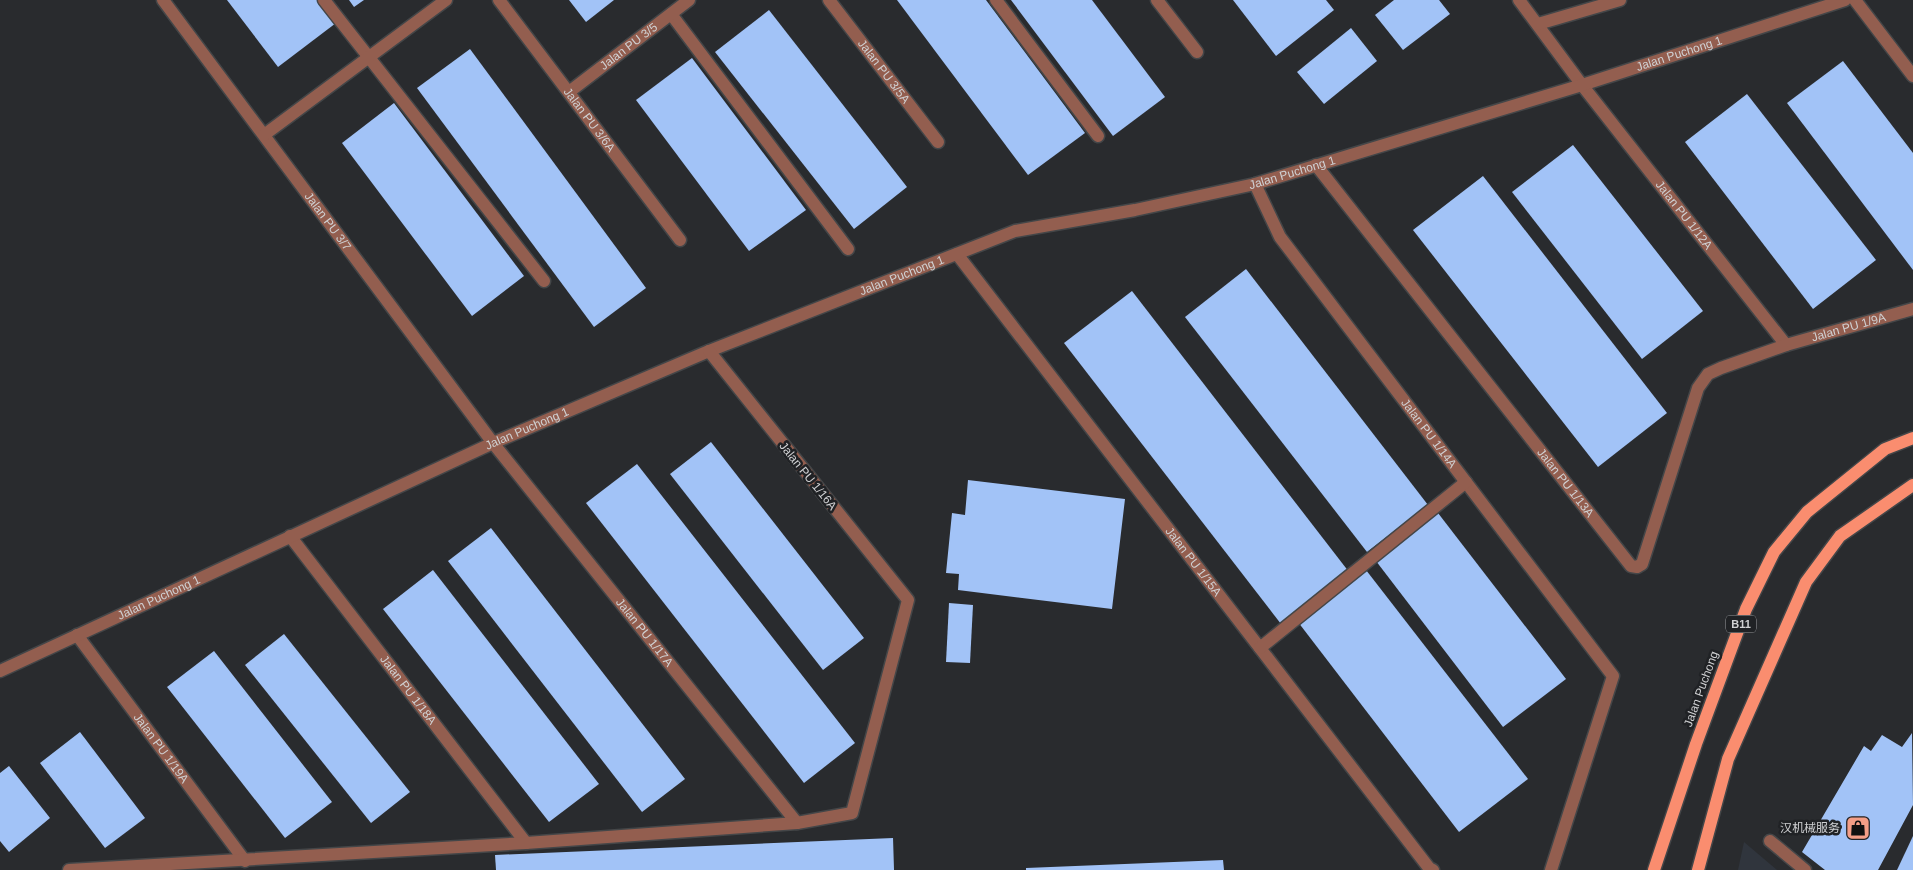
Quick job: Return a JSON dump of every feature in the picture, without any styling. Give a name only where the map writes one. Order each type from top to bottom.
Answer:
[{"type":"main road","name":"Jalan Puchong","points":[[1654,870],[1696,744],[1746,609],[1774,552],[1807,512],[1885,449],[1913,438]]},
{"type":"main road","points":[[1698,870],[1728,759],[1806,582],[1840,536],[1913,484]]},
{"type":"street","name":"Jalan PU 3/7","points":[[163,0],[493,443]]},
{"type":"street","points":[[324,0],[544,281]]},
{"type":"street","points":[[264,136],[446,0]]},
{"type":"street","name":"Jalan PU 3/6A","points":[[499,0],[680,240]]},
{"type":"street","name":"Jalan PU 3/5","points":[[568,92],[689,0]]},
{"type":"street","name":"Jalan PU 3/5A","points":[[829,0],[938,142]]},
{"type":"street","points":[[996,0],[1098,136]]},
{"type":"street","points":[[1157,0],[1197,52]]},
{"type":"street","name":"Jalan PU 1/12A","points":[[1519,0],[1582,85],[1786,345]]},
{"type":"street","points":[[1538,24],[1620,0]]},
{"type":"street","name":"Jalan Puchong 1","points":[[0,671],[493,443],[709,351],[1016,231],[1135,210],[1255,184],[1582,85],[1845,0]]},
{"type":"street","points":[[1855,0],[1913,76]]},
{"type":"street","points":[[671,14],[848,249]]},
{"type":"street","name":"Jalan PU 1/13A","points":[[1316,165],[1631,566],[1637,567],[1642,564],[1698,388],[1708,374],[1786,345]]},
{"type":"street","name":"Jalan PU 1/14A","points":[[1255,184],[1280,237],[1613,676],[1550,870]]},
{"type":"street","name":"Jalan PU 1/15A","points":[[957,254],[1431,869]]},
{"type":"street","name":"Jalan PU 1/9A","points":[[1786,345],[1913,309]]},
{"type":"street","name":"Jalan PU 1/16A","points":[[709,351],[908,600],[852,813],[797,823]]},
{"type":"street","name":"Jalan PU 1/17A","points":[[493,443],[797,823]]},
{"type":"street","points":[[1260,648],[1466,482]]},
{"type":"street","name":"Jalan PU 1/18A","points":[[290,536],[526,843]]},
{"type":"street","name":"Jalan PU 1/19A","points":[[77,635],[245,861]]},
{"type":"street","points":[[69,870],[526,843],[797,823]]},
{"type":"street","points":[[1770,841],[1805,870]]},
{"type":"shaded area","points":[[1744,842],[1777,870],[1738,870]]},
{"type":"building","points":[[227,0],[319,0],[336,23],[278,67]]},
{"type":"building","points":[[349,0],[364,0],[354,7]]},
{"type":"building","points":[[569,0],[614,0],[586,22]]},
{"type":"building","points":[[897,0],[986,0],[1085,133],[1028,175]]},
{"type":"building","points":[[1011,0],[1092,0],[1165,97],[1113,136]]},
{"type":"building","points":[[1233,0],[1326,0],[1334,10],[1276,56]]},
{"type":"building","points":[[1394,0],[1439,0],[1450,14],[1403,50],[1375,15]]},
{"type":"building","points":[[769,10],[907,187],[854,229],[715,52]]},
{"type":"building","points":[[1351,28],[1377,61],[1324,104],[1297,72]]},
{"type":"building","points":[[470,49],[646,288],[594,327],[417,88]]},
{"type":"building","points":[[692,58],[806,210],[749,251],[636,100]]},
{"type":"building","points":[[1843,61],[1913,153],[1913,270],[1787,103]]},
{"type":"building","points":[[1747,94],[1876,260],[1813,309],[1685,142]]},
{"type":"building","points":[[394,103],[524,276],[472,316],[342,143]]},
{"type":"building","points":[[1573,145],[1703,311],[1642,359],[1512,192]]},
{"type":"building","points":[[1483,176],[1667,413],[1598,467],[1413,230]]},
{"type":"building","points":[[1246,269],[1428,505],[1367,552],[1185,317]]},
{"type":"building","points":[[1132,291],[1349,572],[1281,624],[1064,343]]},
{"type":"building","points":[[711,442],[864,638],[823,670],[670,474]]},
{"type":"building","points":[[637,464],[855,743],[804,783],[586,503]]},
{"type":"building","points":[[968,480],[1125,499],[1112,609],[958,590],[959,574],[946,573],[952,513],[965,515]]},
{"type":"building","points":[[1438,513],[1566,679],[1503,727],[1376,561]]},
{"type":"building","points":[[491,528],[685,779],[642,812],[448,561]]},
{"type":"building","points":[[433,570],[599,784],[549,822],[383,609]]},
{"type":"building","points":[[1366,570],[1528,779],[1459,832],[1298,622]]},
{"type":"building","points":[[949,603],[973,605],[970,663],[946,662]]},
{"type":"building","points":[[284,634],[410,792],[371,823],[245,665]]},
{"type":"building","points":[[214,651],[332,802],[285,838],[167,687]]},
{"type":"building","points":[[80,732],[145,818],[105,848],[40,763]]},
{"type":"building","name":"汉机械服务","points":[[1912,733],[1913,805],[1878,870],[1825,870],[1802,852],[1864,746],[1871,751],[1882,735],[1902,747]]},
{"type":"building","points":[[9,766],[50,818],[9,852],[0,841],[0,773]]},
{"type":"building","points":[[1913,836],[1913,870],[1897,870]]},
{"type":"building","points":[[893,838],[894,870],[496,870],[495,855]]},
{"type":"building","points":[[1223,860],[1224,870],[1026,870],[1026,868]]},
{"type":"place","name":"汉机械服务","points":[[1858,828]]}]
